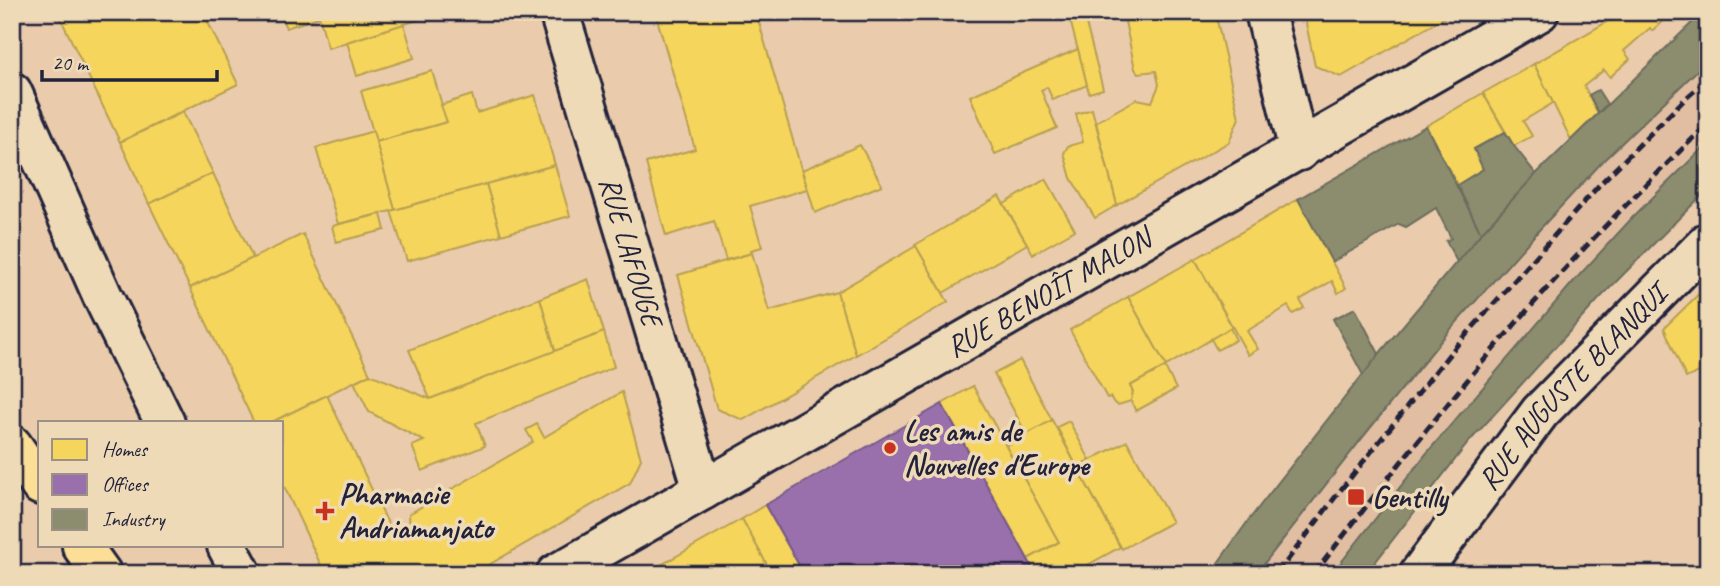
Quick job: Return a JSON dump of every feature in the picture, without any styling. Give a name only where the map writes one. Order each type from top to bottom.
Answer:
[{"type":"highway","points":[[12,445],[38,482]]},
{"type":"highway","points":[[83,548],[102,574]]},
{"type":"street","name":"RUE LAFOUGE","points":[[559,12],[704,490]]},
{"type":"street","points":[[1265,12],[1298,151]]},
{"type":"street","name":"RUE BENOÎT MALON","points":[[556,574],[1539,12]]},
{"type":"street","points":[[12,92],[103,297],[164,421]]},
{"type":"street","name":"RUE AUGUSTE BLANQUI","points":[[1419,574],[1540,412],[1708,242]]},
{"type":"street","points":[[228,548],[242,574]]},
{"type":"shaded area","points":[[1703,12],[1708,12],[1708,189],[1600,298],[1468,443],[1366,574],[1210,574],[1248,521],[1379,354],[1536,174]]},
{"type":"building: Homes","points":[[64,12],[203,12],[238,84],[120,142],[59,15]]},
{"type":"building: Homes","points":[[279,12],[318,12],[319,17],[286,28]]},
{"type":"building: Homes","points":[[318,12],[369,12],[372,20],[389,16],[391,12],[443,12],[328,48]]},
{"type":"building: Homes","points":[[655,12],[756,12],[807,189],[750,206],[762,247],[751,250],[752,253],[726,260],[714,221],[666,236],[646,163],[695,149]]},
{"type":"building: Homes","points":[[1068,12],[1083,12],[1103,89],[1089,93]]},
{"type":"building: Homes","points":[[1123,12],[1215,12],[1239,118],[1229,142],[1117,205],[1096,122],[1137,99],[1152,102],[1159,85],[1156,71],[1138,73],[1135,69]]},
{"type":"building: Homes","points":[[1454,12],[1341,77],[1315,66],[1304,14]]},
{"type":"building: Homes","points":[[1624,12],[1672,12],[1652,31],[1650,28],[1624,51],[1630,59],[1610,77],[1604,70],[1584,86],[1598,113],[1571,140],[1534,64]]},
{"type":"building: Homes","points":[[404,24],[414,58],[357,76],[347,42]]},
{"type":"building: Homes","points":[[1078,49],[1087,85],[1053,100],[1047,87],[1041,90],[1057,128],[995,154],[970,96]]},
{"type":"building: Homes","points":[[1534,64],[1553,103],[1523,121],[1532,136],[1514,146],[1483,93]]},
{"type":"building: Homes","points":[[432,71],[447,122],[376,142],[361,91]]},
{"type":"building: Homes","points":[[1483,93],[1505,132],[1474,149],[1483,169],[1457,185],[1426,126]]},
{"type":"building: Homes","points":[[472,95],[477,113],[535,95],[555,165],[395,210],[376,142],[447,122],[441,105]]},
{"type":"building: Homes","points":[[1092,109],[1117,205],[1095,218],[1071,178],[1064,153],[1068,146],[1083,142],[1076,114]]},
{"type":"building: Homes","points":[[183,112],[213,173],[149,204],[120,142]]},
{"type":"building: Homes","points":[[373,131],[395,210],[338,224],[316,148]]},
{"type":"building: Homes","points":[[860,145],[882,185],[815,213],[802,170]]},
{"type":"building: Homes","points":[[555,165],[570,216],[501,235],[486,184]]},
{"type":"building: Homes","points":[[213,173],[253,258],[190,288],[149,204]]},
{"type":"building: Homes","points":[[1046,179],[1075,230],[1033,254],[1004,204]]},
{"type":"building: Homes","points":[[486,184],[501,235],[407,261],[391,211]]},
{"type":"building: Homes","points":[[999,196],[1027,244],[943,293],[915,245]]},
{"type":"building: Homes","points":[[1298,199],[1346,288],[1338,293],[1332,281],[1300,300],[1304,308],[1293,314],[1288,306],[1247,331],[1258,349],[1248,355],[1195,259]]},
{"type":"building: Homes","points":[[381,214],[385,230],[336,242],[332,226]]},
{"type":"building: Homes","points":[[303,234],[370,374],[274,421],[253,421],[190,288]]},
{"type":"building: Homes","points":[[916,246],[948,302],[856,355],[837,292]]},
{"type":"building: Homes","points":[[752,253],[769,311],[837,292],[856,355],[743,420],[717,409],[678,275]]},
{"type":"building: Homes","points":[[1195,259],[1232,327],[1166,366],[1128,297]]},
{"type":"building: Homes","points":[[588,279],[604,332],[555,351],[540,298]]},
{"type":"building: Homes","points":[[1708,285],[1708,368],[1686,378],[1664,328]]},
{"type":"building: Homes","points":[[1128,297],[1166,366],[1130,386],[1133,392],[1131,401],[1118,405],[1110,397],[1107,398],[1070,330]]},
{"type":"building: Homes","points":[[540,298],[555,351],[430,399],[409,350]]},
{"type":"building: Homes","points":[[1230,328],[1236,340],[1217,350],[1211,339]]},
{"type":"building: Homes","points":[[604,332],[614,367],[476,423],[485,446],[422,471],[412,446],[424,441],[369,412],[354,382],[370,374],[430,399]]},
{"type":"building: Homes","points":[[1020,360],[1052,420],[1027,435],[994,374]]},
{"type":"building: Homes","points":[[1165,367],[1176,389],[1136,411],[1131,401],[1133,392],[1130,386]]},
{"type":"building: Homes","points":[[973,386],[1059,542],[1028,559],[942,404]]},
{"type":"building: Homes","points":[[622,392],[641,459],[630,483],[473,574],[325,574],[284,486],[284,421],[274,421],[327,395],[392,532],[403,538],[410,534],[409,514],[533,442],[526,430],[537,424],[544,437]]},
{"type":"building: Homes","points":[[1052,420],[1120,547],[1075,572],[1076,574],[1036,574],[1028,559],[1059,542],[1006,446]]},
{"type":"building: Homes","points":[[1069,421],[1090,460],[1077,467],[1057,427]]},
{"type":"building: Homes","points":[[1127,441],[1172,522],[1122,549],[1077,467]]},
{"type":"building: Homes","points":[[765,505],[804,574],[772,574],[742,519]]},
{"type":"building: Homes","points":[[742,519],[772,574],[645,574]]},
{"type":"building: Offices","points":[[942,404],[1036,574],[804,574],[765,505]]},
{"type":"building: Industry","points":[[1703,12],[1708,12],[1708,60],[1604,160],[1449,331],[1256,574],[1210,574],[1248,521],[1379,354],[1481,233],[1536,174]]},
{"type":"building: Industry","points":[[1598,90],[1607,104],[1598,113],[1589,95]]},
{"type":"building: Industry","points":[[1426,126],[1481,233],[1457,262],[1446,241],[1451,238],[1436,208],[1406,227],[1399,224],[1332,262],[1298,199]]},
{"type":"building: Industry","points":[[1505,132],[1536,174],[1481,233],[1457,185],[1483,169],[1474,149]]},
{"type":"building: Industry","points":[[1708,143],[1708,189],[1600,298],[1468,443],[1366,574],[1332,574],[1426,454],[1574,281],[1633,217]]},
{"type":"building: Industry","points":[[1355,308],[1379,354],[1363,375],[1333,319]]},
{"type":"railway","points":[[1277,574],[1451,352],[1601,183],[1708,79]]},
{"type":"railway","points":[[1314,574],[1489,354],[1608,223],[1708,124]]},
{"type":"place","name":"Les amis de Nouvelles d'Europe","points":[[890,448]]},
{"type":"place","name":"Gentilly","points":[[1356,497]]},
{"type":"place","name":"Pharmacie Andriamanjato","points":[[325,511]]}]
